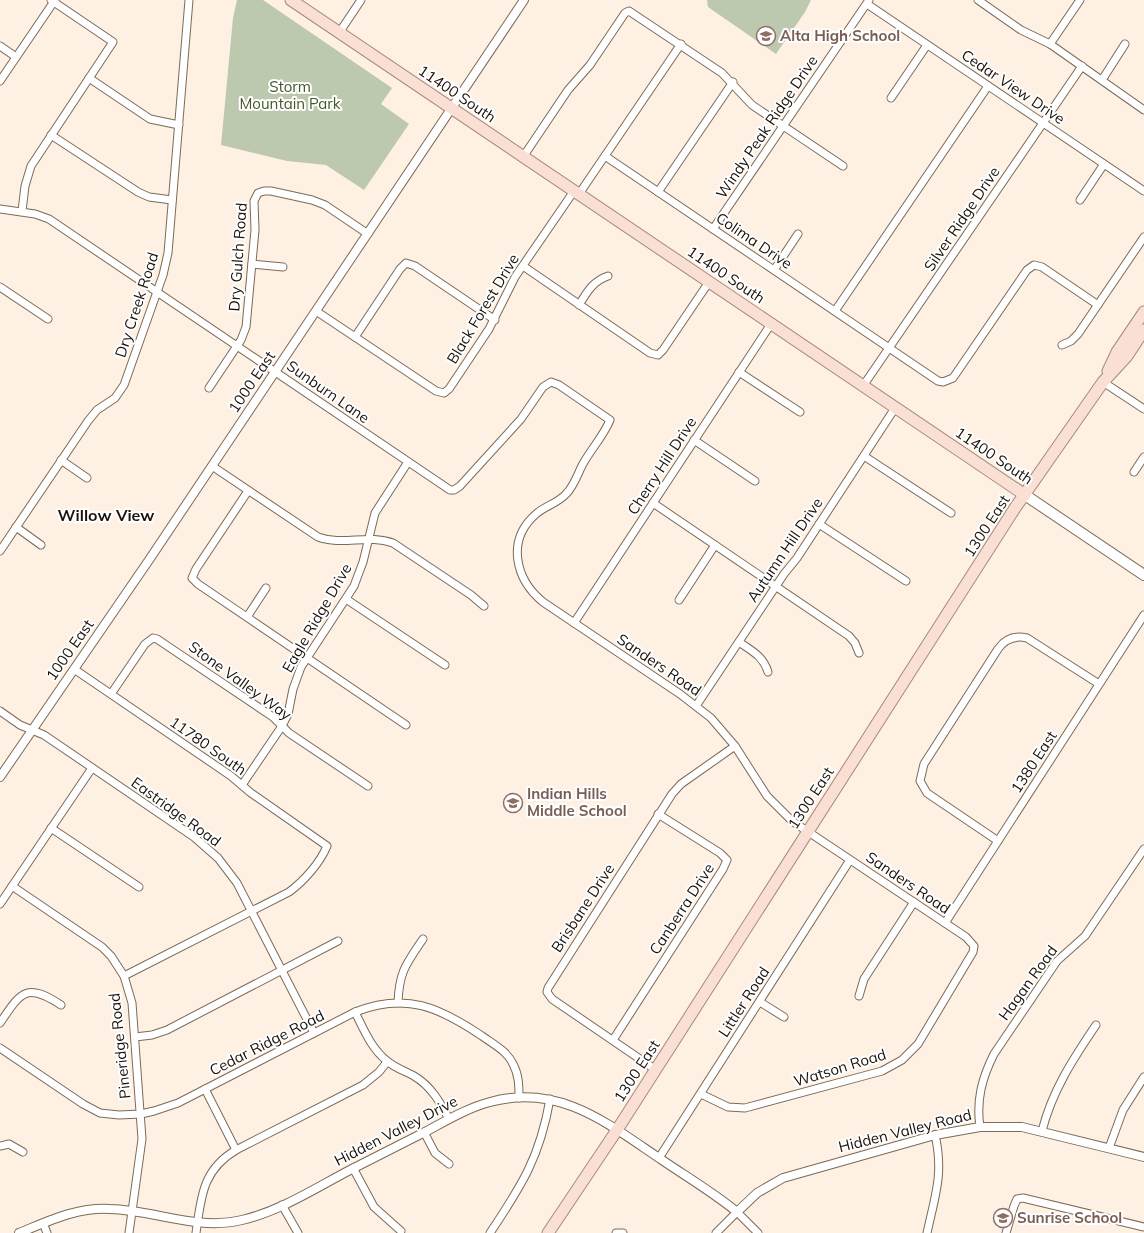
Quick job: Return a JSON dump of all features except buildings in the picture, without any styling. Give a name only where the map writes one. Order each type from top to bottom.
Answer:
[{"type":"main road","name":"11400 South","points":[[291,0],[1144,575]]},
{"type":"main road","name":"1300 East","points":[[1103,382],[1117,352],[1144,312]]},
{"type":"main road","name":"1300 East","points":[[548,1233],[656,1070],[807,832],[1025,495],[1103,382],[1127,356],[1144,330]]},
{"type":"street","name":"Dry Creek Road","points":[[0,551],[92,415],[114,398],[122,389],[158,292],[168,253],[189,0]]},
{"type":"street","points":[[339,33],[361,0]]},
{"type":"street","name":"1000 East","points":[[0,777],[212,466],[524,0]]},
{"type":"street","points":[[978,0],[1021,30],[1050,44],[1144,110]]},
{"type":"street","points":[[1050,44],[1080,0]]},
{"type":"street","points":[[0,81],[53,1],[113,42],[31,166],[27,175],[22,211]]},
{"type":"street","name":"Cedar View Drive","points":[[868,2],[927,45],[1144,191]]},
{"type":"street","name":"Windy Peak Ridge Drive","points":[[713,229],[868,2]]},
{"type":"street","points":[[523,157],[568,90],[590,65],[625,13],[629,11],[681,44],[722,73],[733,82],[752,105],[843,166]]},
{"type":"street","name":"Black Forest Drive","points":[[316,311],[436,391],[444,393],[449,389],[494,320],[510,287],[523,266],[605,156],[681,44]]},
{"type":"street","points":[[1102,80],[1125,44]]},
{"type":"street","points":[[891,98],[927,45]]},
{"type":"street","points":[[0,46],[16,57]]},
{"type":"street","name":"Silver Ridge Drive","points":[[863,386],[1082,66]]},
{"type":"street","points":[[89,78],[150,118],[179,125]]},
{"type":"street","points":[[658,192],[733,82]]},
{"type":"street","points":[[834,311],[988,86]]},
{"type":"street","points":[[51,135],[138,192],[149,197],[172,200]]},
{"type":"street","name":"Colima Drive","points":[[605,156],[938,381],[943,382],[951,380],[1027,270],[1034,265],[1042,267],[1098,305]]},
{"type":"street","points":[[1080,200],[1104,164]]},
{"type":"street","name":"Dry Gulch Road","points":[[209,388],[237,346],[246,328],[255,230],[254,201],[258,193],[264,191],[299,196],[312,200],[325,205],[368,234]]},
{"type":"street","name":"Sunburn Lane","points":[[0,208],[22,211],[49,219],[276,371],[286,381],[450,490],[458,489],[521,419],[543,387],[551,382]]},
{"type":"street","points":[[774,270],[798,234]]},
{"type":"street","points":[[1062,345],[1071,341],[1078,334],[1144,237]]},
{"type":"street","points":[[355,337],[400,269],[406,263],[415,266],[494,320]]},
{"type":"street","points":[[252,264],[283,267]]},
{"type":"street","points":[[523,266],[650,353],[658,355],[664,350],[709,282]]},
{"type":"street","points":[[579,304],[592,284],[608,276]]},
{"type":"street","points":[[0,287],[48,319]]},
{"type":"street","name":"Cherry Hill Drive","points":[[574,623],[771,324]]},
{"type":"street","points":[[739,372],[800,412]]},
{"type":"street","name":"Sanders Road","points":[[551,382],[559,385],[610,420],[583,463],[571,489],[560,499],[535,515],[522,532],[519,543],[518,566],[521,577],[527,587],[543,602],[696,706],[724,731],[767,796],[792,821],[970,940],[974,946]]},
{"type":"street","points":[[1103,382],[1144,409]]},
{"type":"street","name":"Autumn Hill Drive","points":[[696,706],[775,586],[797,558],[895,408]]},
{"type":"street","points":[[694,440],[755,481]]},
{"type":"street","points":[[864,456],[951,513]]},
{"type":"street","points":[[1134,472],[1144,457]]},
{"type":"street","points":[[61,460],[87,478]]},
{"type":"street","name":"Eagle Ridge Drive","points":[[242,785],[282,726],[288,714],[296,678],[360,574],[375,513],[408,462]]},
{"type":"street","points":[[212,466],[318,537],[338,542],[379,539],[393,543],[471,595],[484,606]]},
{"type":"street","points":[[248,491],[192,578],[198,584],[406,725]]},
{"type":"street","points":[[653,503],[849,636],[859,652]]},
{"type":"street","points":[[819,524],[906,582]]},
{"type":"street","points":[[16,527],[41,544]]},
{"type":"street","points":[[679,600],[715,545]]},
{"type":"street","points":[[247,617],[266,588]]},
{"type":"street","points":[[346,599],[445,665]]},
{"type":"street","name":"1380 East","points":[[945,923],[1144,615]]},
{"type":"street","points":[[998,840],[933,798],[922,787],[920,775],[924,764],[998,649],[1006,640],[1018,637],[1031,640],[1099,684]]},
{"type":"street","name":"Stone Valley Way","points":[[111,694],[145,644],[153,638],[161,640],[273,717],[289,733],[368,786]]},
{"type":"street","points":[[739,642],[759,655],[765,662],[768,672]]},
{"type":"street","name":"11780 South","points":[[74,669],[242,785],[327,846],[323,855],[296,887],[252,911]]},
{"type":"street","name":"Eastridge Road","points":[[0,711],[20,725],[44,736],[206,846],[233,876],[314,1034]]},
{"type":"street","name":"Brisbane Drive","points":[[656,1070],[552,999],[547,992],[548,988],[658,814],[681,784],[735,746]]},
{"type":"street","points":[[0,904],[92,768]]},
{"type":"street","name":"Canberra Drive","points":[[613,1040],[723,869],[727,860],[720,853],[658,814]]},
{"type":"street","points":[[51,828],[139,887]]},
{"type":"street","name":"Hagan Road","points":[[980,1127],[979,1100],[981,1085],[986,1069],[994,1054],[1057,960],[1085,936],[1144,849]]},
{"type":"street","name":"Littler Road","points":[[659,1158],[850,860]]},
{"type":"street","name":"Pineridge Road","points":[[12,886],[102,947],[111,956],[124,976],[132,1003],[141,1114],[141,1151],[129,1233]]},
{"type":"street","points":[[858,996],[864,979],[914,902]]},
{"type":"street","points":[[124,976],[252,911]]},
{"type":"street","points":[[398,1003],[399,984],[402,971],[423,939]]},
{"type":"street","points":[[135,1037],[152,1035],[167,1030],[338,941]]},
{"type":"street","name":"Watson Road","points":[[701,1094],[728,1106],[745,1108],[871,1074],[892,1066],[910,1053],[918,1044],[973,952],[974,946]]},
{"type":"street","points":[[0,1023],[14,1002],[24,994],[36,992],[42,993],[60,1005]]},
{"type":"street","points":[[760,1002],[784,1017]]},
{"type":"street","name":"Cedar Ridge Road","points":[[0,1048],[91,1109],[110,1115],[141,1114],[166,1108],[356,1012],[381,1004],[398,1003],[420,1005],[447,1014],[504,1052],[514,1065],[517,1074],[519,1098]]},
{"type":"street","points":[[356,1012],[372,1045],[387,1062],[415,1077],[429,1088],[439,1100],[449,1119]]},
{"type":"street","points":[[1042,1131],[1049,1105],[1061,1079],[1096,1025]]},
{"type":"street","points":[[196,1233],[206,1181],[219,1162],[236,1150],[363,1085],[375,1076],[387,1062]]},
{"type":"street","points":[[1109,1148],[1123,1110],[1144,1077]]},
{"type":"street","points":[[205,1089],[236,1150]]},
{"type":"street","name":"Hidden Valley Drive","points":[[19,1233],[64,1215],[84,1210],[111,1209],[198,1224],[217,1224],[242,1220],[282,1205],[449,1119],[490,1102],[519,1098],[550,1099],[582,1109],[617,1130],[737,1212],[758,1233]]},
{"type":"street","points":[[490,1233],[514,1197],[535,1159],[542,1137],[550,1099]]},
{"type":"street","name":"Hidden Valley Road","points":[[716,1233],[757,1193],[782,1178],[935,1135],[980,1127],[1001,1126],[1042,1131],[1144,1157]]},
{"type":"street","points":[[424,1132],[435,1153],[450,1164]]},
{"type":"street","points":[[927,1233],[940,1176],[940,1158],[935,1135]]},
{"type":"street","points":[[0,1146],[9,1144],[23,1152]]},
{"type":"street","points":[[353,1168],[374,1207],[401,1231]]},
{"type":"street","points":[[1006,1233],[1017,1199],[1023,1198],[1144,1227]]},
{"type":"street","points":[[282,1205],[298,1233]]},
{"type":"street","points":[[43,1223],[47,1233]]},
{"type":"green space","name":"Storm Mountain Park","points":[[237,0],[263,0],[392,88],[381,104],[409,124],[364,190],[326,165],[287,161],[221,145],[233,18]]},
{"type":"green space","points":[[707,0],[811,0],[805,12],[776,54],[708,7]]},
{"type":"place","name":"Alta High School","points":[[766,36]]},
{"type":"place","name":"Indian Hills Middle School","points":[[513,803]]},
{"type":"place","name":"Sunrise School","points":[[1003,1218]]},
{"type":"district","name":"Willow View","points":[[106,515]]}]
